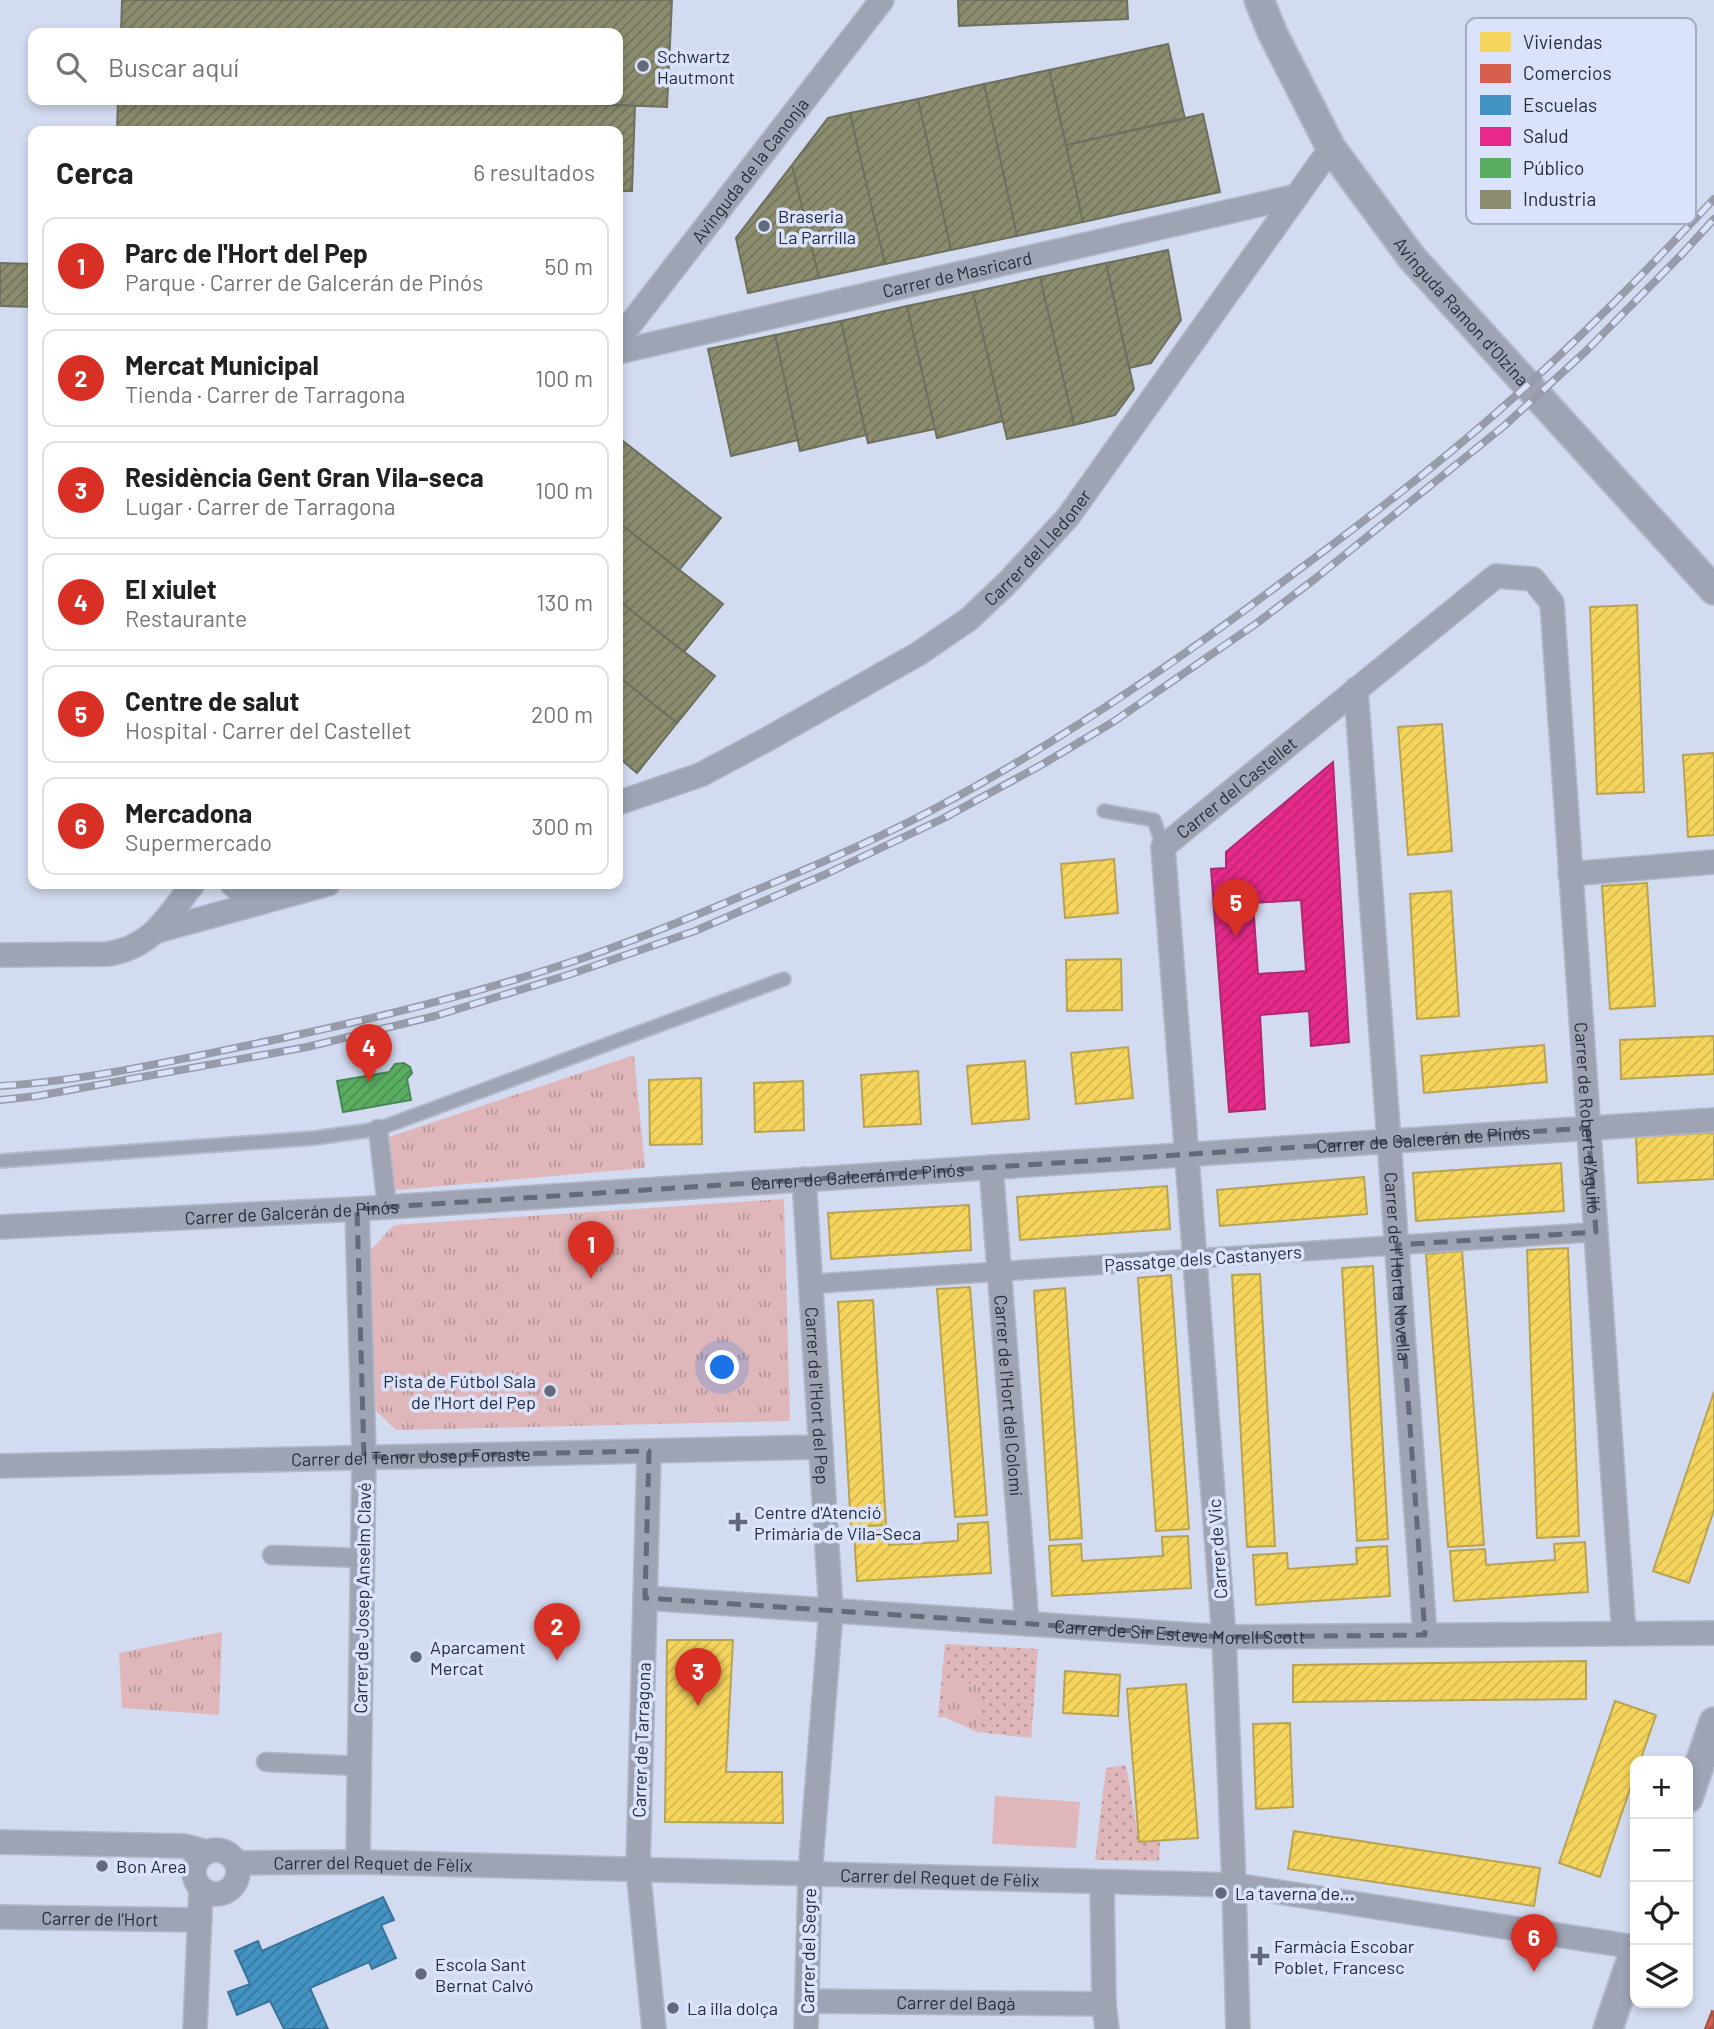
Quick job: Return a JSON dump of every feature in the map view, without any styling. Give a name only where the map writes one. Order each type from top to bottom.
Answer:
[{"type":"street","name":"Avinguda de la Canonja","points":[[623,334],[882,0]]},
{"type":"street","name":"Avinguda Ramon d'Olzina","points":[[1259,0],[1272,32],[1331,148],[1412,258],[1714,590]]},
{"type":"street","name":"Carrer del Lledoner","points":[[623,801],[701,775],[918,654],[969,619],[1008,582],[1068,517],[1331,148]]},
{"type":"street","name":"Carrer de Masricard","points":[[623,351],[1297,196]]},
{"type":"street","name":"Carrer del Castellet","points":[[1186,1154],[1163,847],[1496,576],[1533,579],[1552,603]]},
{"type":"street","name":"Carrer de Robert d'Aguiló","points":[[1552,603],[1623,1633]]},
{"type":"street","name":"Carrer de l''Horta Novella","points":[[1356,689],[1425,1635]]},
{"type":"street","points":[[1570,874],[1714,862]]},
{"type":"street","points":[[0,955],[124,952],[142,944],[156,931],[189,889]]},
{"type":"street","points":[[237,889],[251,897],[279,897]]},
{"type":"street","points":[[156,931],[309,889]]},
{"type":"street","name":"Carrer de Galcerán de Pinós","points":[[0,1227],[357,1209],[1714,1120]]},
{"type":"street","points":[[378,1129],[387,1206]]},
{"type":"street","name":"Carrer de Vic","points":[[1186,1154],[1224,1637],[1238,2029]]},
{"type":"street","name":"Carrer de l'Hort del Colomí","points":[[991,1167],[1027,1624]]},
{"type":"street","name":"Carrer de l'Hort del Pep","points":[[804,1179],[831,1611],[810,1874]]},
{"type":"street","name":"Carrer de Josep Anselm Clavé","points":[[357,1209],[364,1457],[358,1862]]},
{"type":"street","name":"Passatge dels Castanyers","points":[[810,1284],[1596,1232]]},
{"type":"street","name":"Carrer del Tenor Josep Foraste","points":[[0,1466],[821,1447]]},
{"type":"street","name":"Carrer de Tarragona","points":[[649,1451],[638,1869],[654,2029]]},
{"type":"street","points":[[272,1555],[363,1558]]},
{"type":"street","name":"Carrer de Sir Esteve Morell Scott","points":[[645,1598],[1224,1637],[1714,1633]]},
{"type":"street","points":[[1693,1783],[1714,1722]]},
{"type":"street","points":[[266,1762],[360,1766]]},
{"type":"street","points":[[0,1842],[186,1846],[207,1852],[221,1851],[228,1853],[237,1863],[237,1878],[229,1890],[215,1894],[201,1888],[197,1883],[194,1869],[201,1856],[207,1852]]},
{"type":"street","name":"Carrer del Requet de Fèlix","points":[[237,1863],[358,1862],[1234,1885],[1630,1947]]},
{"type":"street","name":"Carrer del Segre","points":[[806,2029],[810,1874]]},
{"type":"street","points":[[1102,1882],[1104,2004],[1107,2029]]},
{"type":"street","points":[[195,2029],[201,1888]]},
{"type":"street","name":"Carrer de l'Hort","points":[[0,1917],[200,1920]]},
{"type":"street","points":[[1608,2029],[1630,1963]]},
{"type":"street","name":"Carrer del Bagà","points":[[807,2001],[1104,2004]]},
{"type":"lane","points":[[1104,811],[1154,820],[1163,847]]},
{"type":"lane","points":[[0,1161],[315,1138],[378,1129],[784,979]]},
{"type":"highlighted area","points":[[1588,1128],[1596,1232],[1397,1245],[1425,1635],[1224,1637],[645,1598],[649,1451],[364,1457],[357,1209]]},
{"type":"green space","points":[[634,1055],[645,1168],[385,1191],[380,1140]]},
{"type":"green space","points":[[784,1199],[790,1421],[396,1430],[369,1404],[369,1252],[394,1225]]},
{"type":"green space","points":[[222,1632],[219,1715],[122,1708],[119,1653]]},
{"type":"green space","points":[[945,1644],[1038,1649],[1031,1738],[977,1732],[983,1685],[948,1681],[944,1717],[938,1718]]},
{"type":"green space","points":[[947,1681],[984,1685],[977,1732],[944,1717]]},
{"type":"green space","points":[[1126,1765],[1139,1842],[1160,1841],[1159,1861],[1095,1860],[1106,1768]]},
{"type":"green space","points":[[995,1796],[1080,1802],[1076,1848],[992,1844]]},
{"type":"building: Viviendas","points":[[1637,605],[1644,792],[1597,794],[1590,607]]},
{"type":"building: Viviendas","points":[[1442,724],[1452,851],[1408,855],[1398,727]]},
{"type":"building: Viviendas","points":[[1714,753],[1714,835],[1688,837],[1683,755]]},
{"type":"building: Viviendas","points":[[1114,859],[1118,913],[1065,918],[1061,864]]},
{"type":"building: Viviendas","points":[[1647,883],[1655,1006],[1610,1009],[1602,886]]},
{"type":"building: Viviendas","points":[[1451,891],[1459,1016],[1417,1019],[1410,894]]},
{"type":"building: Viviendas","points":[[1121,959],[1122,1010],[1067,1011],[1066,960]]},
{"type":"building: Viviendas","points":[[1714,1036],[1714,1074],[1621,1079],[1620,1040]]},
{"type":"building: Viviendas","points":[[1544,1045],[1547,1082],[1424,1093],[1421,1056]]},
{"type":"building: Viviendas","points":[[1128,1047],[1133,1098],[1076,1104],[1071,1053]]},
{"type":"building: Viviendas","points":[[1025,1061],[1029,1119],[972,1124],[967,1066]]},
{"type":"building: Viviendas","points":[[918,1071],[921,1124],[864,1127],[861,1075]]},
{"type":"building: Viviendas","points":[[701,1078],[702,1144],[650,1145],[649,1080]]},
{"type":"building: Viviendas","points":[[803,1081],[804,1130],[755,1132],[754,1083]]},
{"type":"building: Viviendas","points":[[1714,1133],[1714,1179],[1638,1183],[1636,1137]]},
{"type":"building: Viviendas","points":[[1561,1163],[1564,1211],[1416,1221],[1413,1173]]},
{"type":"building: Viviendas","points":[[1364,1177],[1367,1214],[1220,1226],[1217,1190]]},
{"type":"building: Viviendas","points":[[1167,1186],[1170,1229],[1020,1240],[1017,1197]]},
{"type":"building: Viviendas","points":[[969,1205],[971,1250],[831,1259],[828,1213]]},
{"type":"building: Viviendas","points":[[1568,1248],[1579,1536],[1537,1538],[1527,1250]]},
{"type":"building: Viviendas","points":[[1462,1251],[1484,1545],[1448,1547],[1426,1254]]},
{"type":"building: Viviendas","points":[[1373,1266],[1388,1539],[1357,1541],[1342,1268]]},
{"type":"building: Viviendas","points":[[1260,1274],[1275,1546],[1247,1547],[1232,1275]]},
{"type":"building: Viviendas","points":[[1171,1275],[1189,1529],[1156,1531],[1138,1278]]},
{"type":"building: Viviendas","points":[[970,1287],[987,1515],[955,1517],[937,1289]]},
{"type":"building: Viviendas","points":[[1065,1288],[1082,1538],[1050,1540],[1034,1291]]},
{"type":"building: Viviendas","points":[[873,1300],[886,1525],[851,1527],[838,1302]]},
{"type":"building: Viviendas","points":[[1714,1392],[1714,1510],[1689,1583],[1653,1571]]},
{"type":"building: Viviendas","points":[[988,1522],[991,1573],[857,1581],[854,1532],[888,1530],[889,1545],[958,1541],[958,1524]]},
{"type":"building: Viviendas","points":[[1188,1536],[1191,1588],[1052,1596],[1049,1546],[1081,1544],[1082,1561],[1163,1556],[1162,1537]]},
{"type":"building: Viviendas","points":[[1585,1542],[1588,1592],[1454,1601],[1450,1551],[1485,1549],[1486,1565],[1555,1560],[1554,1544]]},
{"type":"building: Viviendas","points":[[1387,1546],[1390,1596],[1256,1605],[1253,1555],[1287,1553],[1288,1569],[1357,1564],[1356,1548]]},
{"type":"building: Viviendas","points":[[667,1640],[733,1640],[726,1772],[782,1772],[783,1823],[665,1822]]},
{"type":"building: Viviendas","points":[[1586,1661],[1586,1699],[1293,1702],[1293,1665]]},
{"type":"building: Viviendas","points":[[1065,1671],[1120,1675],[1118,1716],[1063,1713]]},
{"type":"building: Viviendas","points":[[1186,1684],[1198,1838],[1139,1842],[1127,1689]]},
{"type":"building: Viviendas","points":[[1615,1701],[1656,1715],[1642,1756],[1630,1756],[1630,1789],[1600,1877],[1559,1863]]},
{"type":"building: Viviendas","points":[[1290,1723],[1293,1807],[1256,1809],[1253,1724]]},
{"type":"building: Viviendas","points":[[1294,1831],[1540,1868],[1534,1906],[1288,1869]]},
{"type":"building: Comercios","points":[[1712,2011],[1714,2029],[1705,2029]]},
{"type":"building: Escuelas","points":[[383,1897],[394,1920],[381,1925],[396,1958],[372,1969],[369,1962],[310,1988],[328,2029],[284,2029],[270,2001],[237,2015],[228,1992],[250,1984],[235,1951],[258,1941],[262,1951]]},
{"type":"building: Salud","points":[[1333,762],[1349,1042],[1311,1046],[1309,1011],[1260,1015],[1265,1109],[1229,1112],[1211,869],[1226,868],[1226,852]],"holes":[[[1301,900],[1306,971],[1258,974],[1253,903]]]},
{"type":"building: Público","points":[[404,1063],[410,1067],[412,1073],[407,1079],[411,1100],[343,1112],[337,1081],[389,1072],[395,1064]]},
{"type":"building: Industria","name":"Schwartz Hautmont","points":[[122,0],[672,0],[667,107],[616,105],[623,105],[623,28],[121,28]]},
{"type":"building: Industria","points":[[958,0],[1127,0],[1128,19],[959,26]]},
{"type":"building: Industria","points":[[1168,44],[1185,119],[1066,145],[1049,70]]},
{"type":"building: Industria","points":[[1049,70],[1083,222],[1017,236],[984,84]]},
{"type":"building: Industria","points":[[984,84],[1017,236],[951,250],[918,99]]},
{"type":"building: Industria","points":[[918,99],[951,250],[885,264],[850,113]]},
{"type":"building: Industria","points":[[118,105],[635,106],[632,191],[623,191],[623,126],[117,126]]},
{"type":"building: Industria","points":[[850,113],[885,264],[819,278],[792,165],[828,118]]},
{"type":"building: Industria","points":[[1203,114],[1220,192],[1083,222],[1066,145]]},
{"type":"building: Industria","points":[[792,165],[819,278],[748,293],[736,238]]},
{"type":"building: Industria","points":[[1168,250],[1181,320],[1151,363],[1129,368],[1106,263]]},
{"type":"building: Industria","points":[[0,263],[28,264],[28,307],[0,306]]},
{"type":"building: Industria","points":[[1106,263],[1134,389],[1115,415],[1074,425],[1040,277]]},
{"type":"building: Industria","points":[[1040,277],[1074,425],[1007,439],[973,292]]},
{"type":"building: Industria","points":[[973,292],[1003,421],[937,438],[907,306]]},
{"type":"building: Industria","points":[[907,306],[935,429],[868,443],[841,321]]},
{"type":"building: Industria","points":[[841,321],[866,435],[800,451],[775,335]]},
{"type":"building: Industria","points":[[775,335],[798,440],[731,456],[708,349]]},
{"type":"building: Industria","points":[[623,441],[721,518],[679,570],[623,526]]},
{"type":"building: Industria","points":[[623,526],[723,604],[684,652],[623,604]]},
{"type":"building: Industria","points":[[623,604],[715,676],[677,723],[623,680]]},
{"type":"building: Industria","points":[[623,680],[677,723],[637,773],[623,761]]},
{"type":"railway","points":[[1696,218],[1714,199]]},
{"type":"railway","points":[[0,1100],[37,1096],[307,1047],[435,1016],[571,974],[695,931],[826,874],[944,818],[1113,722],[1257,623],[1316,578],[1504,426],[1586,351],[1714,219]]},
{"type":"railway","points":[[0,1086],[71,1079],[178,1060],[353,1022],[493,986],[586,957],[659,930],[870,841],[914,819],[1029,755],[1119,698],[1250,606],[1370,516],[1524,389],[1690,224]]},
{"type":"place","name":"Schwartz Hautmont","points":[[643,66]]},
{"type":"place","name":"Braseria La Parrilla","points":[[764,226]]},
{"type":"place","name":"Centre de salut","points":[[1236,937]]},
{"type":"place","name":"El xiulet","points":[[369,1082]]},
{"type":"place","name":"Parc de l'Hort del Pep","points":[[591,1279]]},
{"type":"place","name":"Pista de Fútbol Sala de l'Hort del Pep","points":[[550,1391]]},
{"type":"place","name":"Centre d'Atenció Primària de Vila-Seca","points":[[738,1522]]},
{"type":"place","name":"Aparcament Mercat","points":[[416,1657]]},
{"type":"place","name":"Mercat Municipal","points":[[557,1661]]},
{"type":"place","name":"Residència Gent Gran Vila-seca","points":[[698,1706]]},
{"type":"place","name":"Bon Area","points":[[102,1866]]},
{"type":"place","name":"La taverna de...","points":[[1221,1893]]},
{"type":"place","name":"Farmàcia Escobar Poblet, Francesc","points":[[1260,1956]]},
{"type":"place","name":"Mercadona","points":[[1534,1972]]},
{"type":"place","name":"Escola Sant Bernat Calvó","points":[[421,1974]]},
{"type":"place","name":"La illa dolça","points":[[673,2008]]}]
